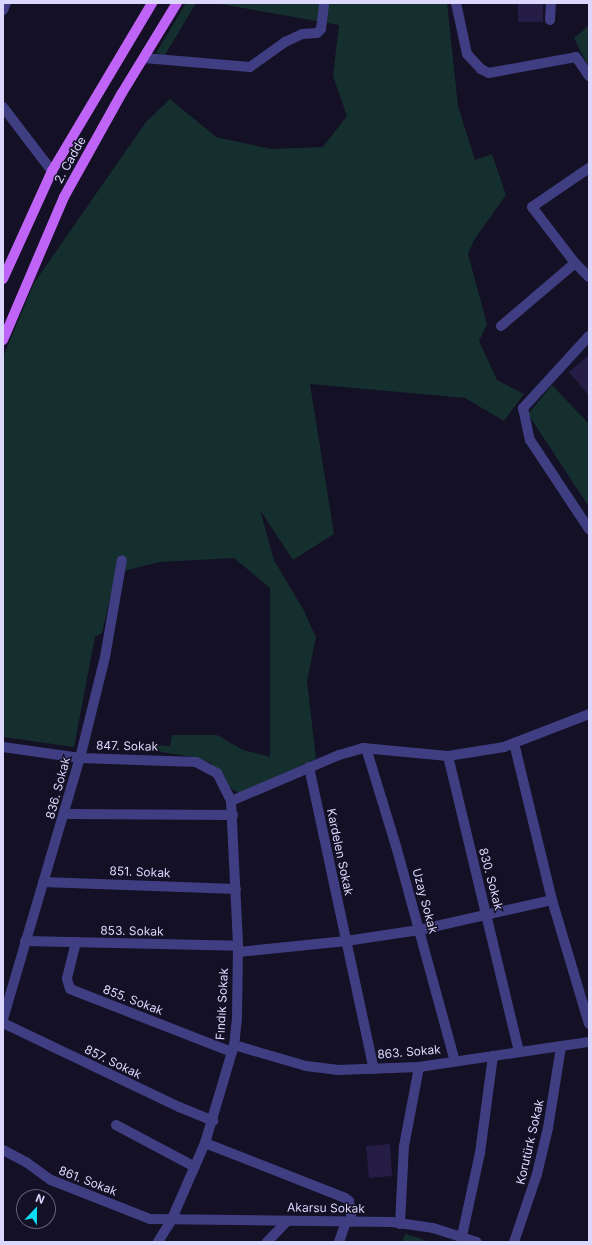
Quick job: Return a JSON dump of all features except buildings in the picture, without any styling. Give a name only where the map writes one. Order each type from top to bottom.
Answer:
[{"type":"main road","name":"2. Cadde","points":[[3,279],[52,171],[152,3]]},
{"type":"main road","name":"2. Cadde","points":[[3,340],[64,197],[177,3]]},
{"type":"street","points":[[3,10],[6,3]]},
{"type":"street","points":[[144,58],[250,67],[285,42],[302,34],[317,33],[321,29],[324,3]]},
{"type":"street","points":[[456,3],[467,54],[474,64],[489,73],[576,57],[589,76]]},
{"type":"street","points":[[550,20],[551,3]]},
{"type":"street","points":[[3,107],[52,171]]},
{"type":"street","points":[[588,170],[532,207],[575,263],[589,277]]},
{"type":"street","points":[[501,326],[575,263]]},
{"type":"street","points":[[589,336],[523,408],[530,440],[589,529]]},
{"type":"street","name":"836. Sokak","points":[[3,1019],[43,882],[65,814],[80,758],[105,657],[122,560]]},
{"type":"street","points":[[231,801],[339,755],[366,748],[383,748],[404,753],[448,756],[514,743],[589,714]]},
{"type":"street","points":[[514,743],[552,900],[589,1024]]},
{"type":"street","name":"847. Sokak","points":[[3,747],[80,758],[196,762],[217,773],[231,801]]},
{"type":"street","name":"Uzay Sokak","points":[[366,748],[419,930],[455,1061]]},
{"type":"street","name":"830. Sokak","points":[[448,756],[519,1052]]},
{"type":"street","name":"Kardelen Sokak","points":[[309,767],[374,1069]]},
{"type":"street","name":"Fındık Sokak","points":[[158,1242],[171,1221],[205,1143],[213,1121],[233,1049],[237,1018],[238,949],[233,815],[231,801]]},
{"type":"street","points":[[65,814],[233,815]]},
{"type":"street","name":"851. Sokak","points":[[43,882],[236,889]]},
{"type":"street","points":[[238,949],[346,942],[419,930],[486,913],[552,900]]},
{"type":"street","name":"853. Sokak","points":[[26,941],[238,949]]},
{"type":"street","name":"855. Sokak","points":[[76,942],[68,979],[70,988],[233,1049]]},
{"type":"street","name":"857. Sokak","points":[[3,1023],[179,1108],[213,1121]]},
{"type":"street","name":"863. Sokak","points":[[233,1049],[306,1066],[337,1070],[419,1067],[589,1042]]},
{"type":"street","name":"Korutürk Sokak","points":[[514,1242],[542,1151],[561,1046]]},
{"type":"street","points":[[462,1236],[480,1153],[493,1056]]},
{"type":"street","points":[[400,1224],[404,1146],[419,1067]]},
{"type":"street","points":[[116,1124],[195,1167]]},
{"type":"street","points":[[205,1143],[346,1198],[349,1201],[349,1222],[339,1242]]},
{"type":"street","name":"861. Sokak","points":[[3,1150],[26,1162],[50,1180],[150,1219],[171,1221]]},
{"type":"street","name":"Akarsu Sokak","points":[[171,1221],[287,1221],[400,1224],[433,1228],[477,1242]]},
{"type":"street","points":[[267,1242],[287,1221]]},
{"type":"green space","points":[[186,3],[196,3],[165,55],[156,53]]},
{"type":"green space","points":[[215,3],[447,3],[458,106],[475,160],[492,154],[506,195],[474,240],[468,254],[487,324],[479,341],[497,380],[524,394],[504,421],[465,398],[310,384],[334,534],[293,560],[260,510],[274,560],[303,609],[316,637],[307,681],[316,759],[239,793],[232,789],[211,763],[193,757],[154,751],[154,745],[170,746],[172,735],[217,735],[243,750],[270,757],[270,588],[234,558],[159,562],[116,573],[102,633],[95,637],[74,747],[3,737],[3,357],[34,283],[146,122],[170,99],[216,137],[271,149],[323,147],[347,116],[333,76],[339,25]]},
{"type":"green space","points":[[589,25],[589,69],[574,38]]},
{"type":"green space","points":[[552,385],[589,424],[589,507],[528,414]]},
{"type":"green space","points":[[405,1234],[422,1239],[429,1242],[402,1242]]}]
